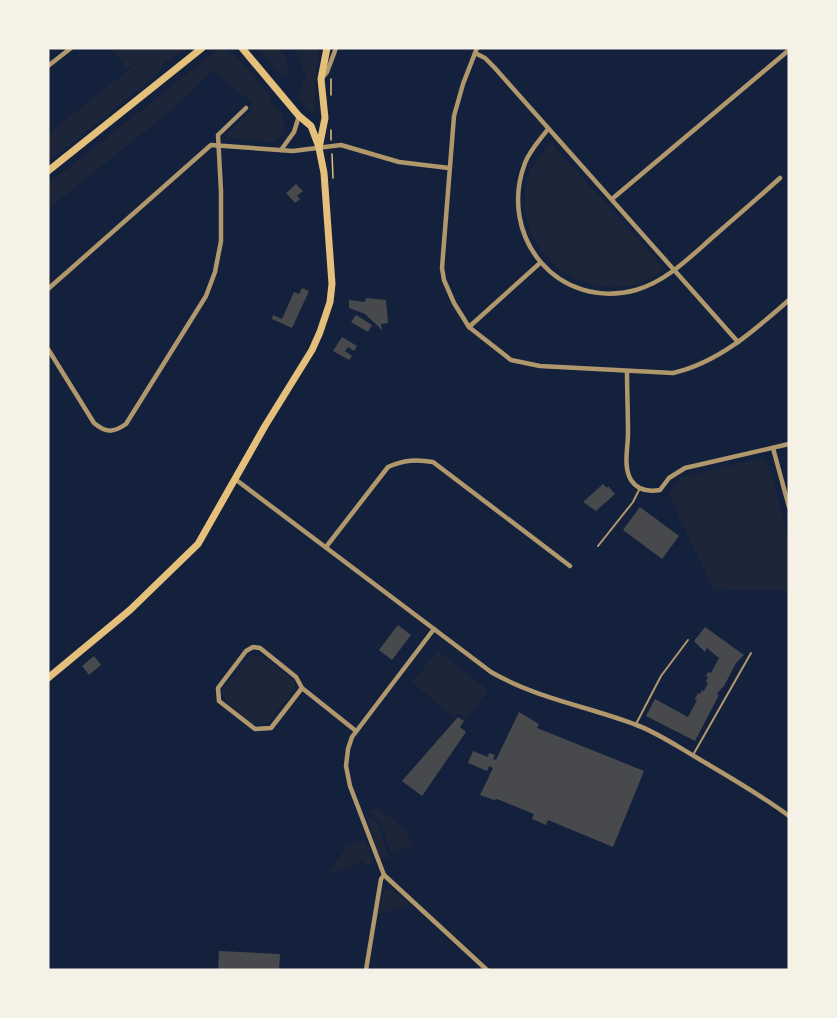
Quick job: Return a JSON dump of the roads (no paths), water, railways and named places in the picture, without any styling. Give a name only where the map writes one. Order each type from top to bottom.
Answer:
[{"type":"main road","points":[[48,171],[202,48]]},
{"type":"main road","points":[[48,678],[130,610],[188,556],[205,533],[235,478],[312,350],[330,302],[332,264],[320,148],[311,126],[299,116],[242,48]]},
{"type":"main road","points":[[320,148],[325,118],[321,79],[327,48]]},
{"type":"street","points":[[48,66],[71,48]]},
{"type":"street","points":[[321,79],[330,67],[336,48]]},
{"type":"street","points":[[612,199],[789,50]]},
{"type":"street","points":[[738,342],[494,67],[476,51],[454,116],[442,268],[444,280],[454,303],[469,327],[512,360],[540,366],[673,373],[688,370],[715,357],[738,342],[758,327],[789,300]]},
{"type":"street","points":[[48,349],[94,423],[108,432],[117,430],[126,424],[206,296],[215,272],[221,241],[218,135],[246,108]]},
{"type":"street","points":[[281,150],[294,132],[299,116]]},
{"type":"street","points":[[548,129],[536,143],[526,161],[520,179],[517,199],[521,228],[527,243],[540,263],[575,287],[603,294],[621,294],[654,284],[675,269],[780,178]]},
{"type":"street","points":[[48,289],[211,146],[281,150],[341,145],[399,162],[449,168]]},
{"type":"street","points":[[469,327],[540,263]]},
{"type":"street","points":[[627,372],[627,464],[631,479],[648,493],[660,490],[669,477],[686,468],[789,444]]},
{"type":"street","points":[[773,448],[789,507]]},
{"type":"street","points":[[326,547],[388,467],[414,459],[433,462],[570,566]]},
{"type":"street","points":[[235,478],[491,672],[508,682],[555,700],[636,724],[692,755],[789,816]]},
{"type":"street","points":[[434,629],[356,731],[350,743],[346,766],[350,786],[384,875],[487,970]]},
{"type":"street","points":[[302,688],[271,728],[255,729],[219,701],[218,688],[246,651],[253,647],[260,648],[296,677],[302,688],[356,731]]},
{"type":"street","points":[[366,970],[381,879],[384,875]]},
{"type":"lane","points":[[598,546],[633,502],[640,488]]},
{"type":"lane","points":[[636,724],[661,676],[688,640]]},
{"type":"lane","points":[[692,755],[751,653]]}]
